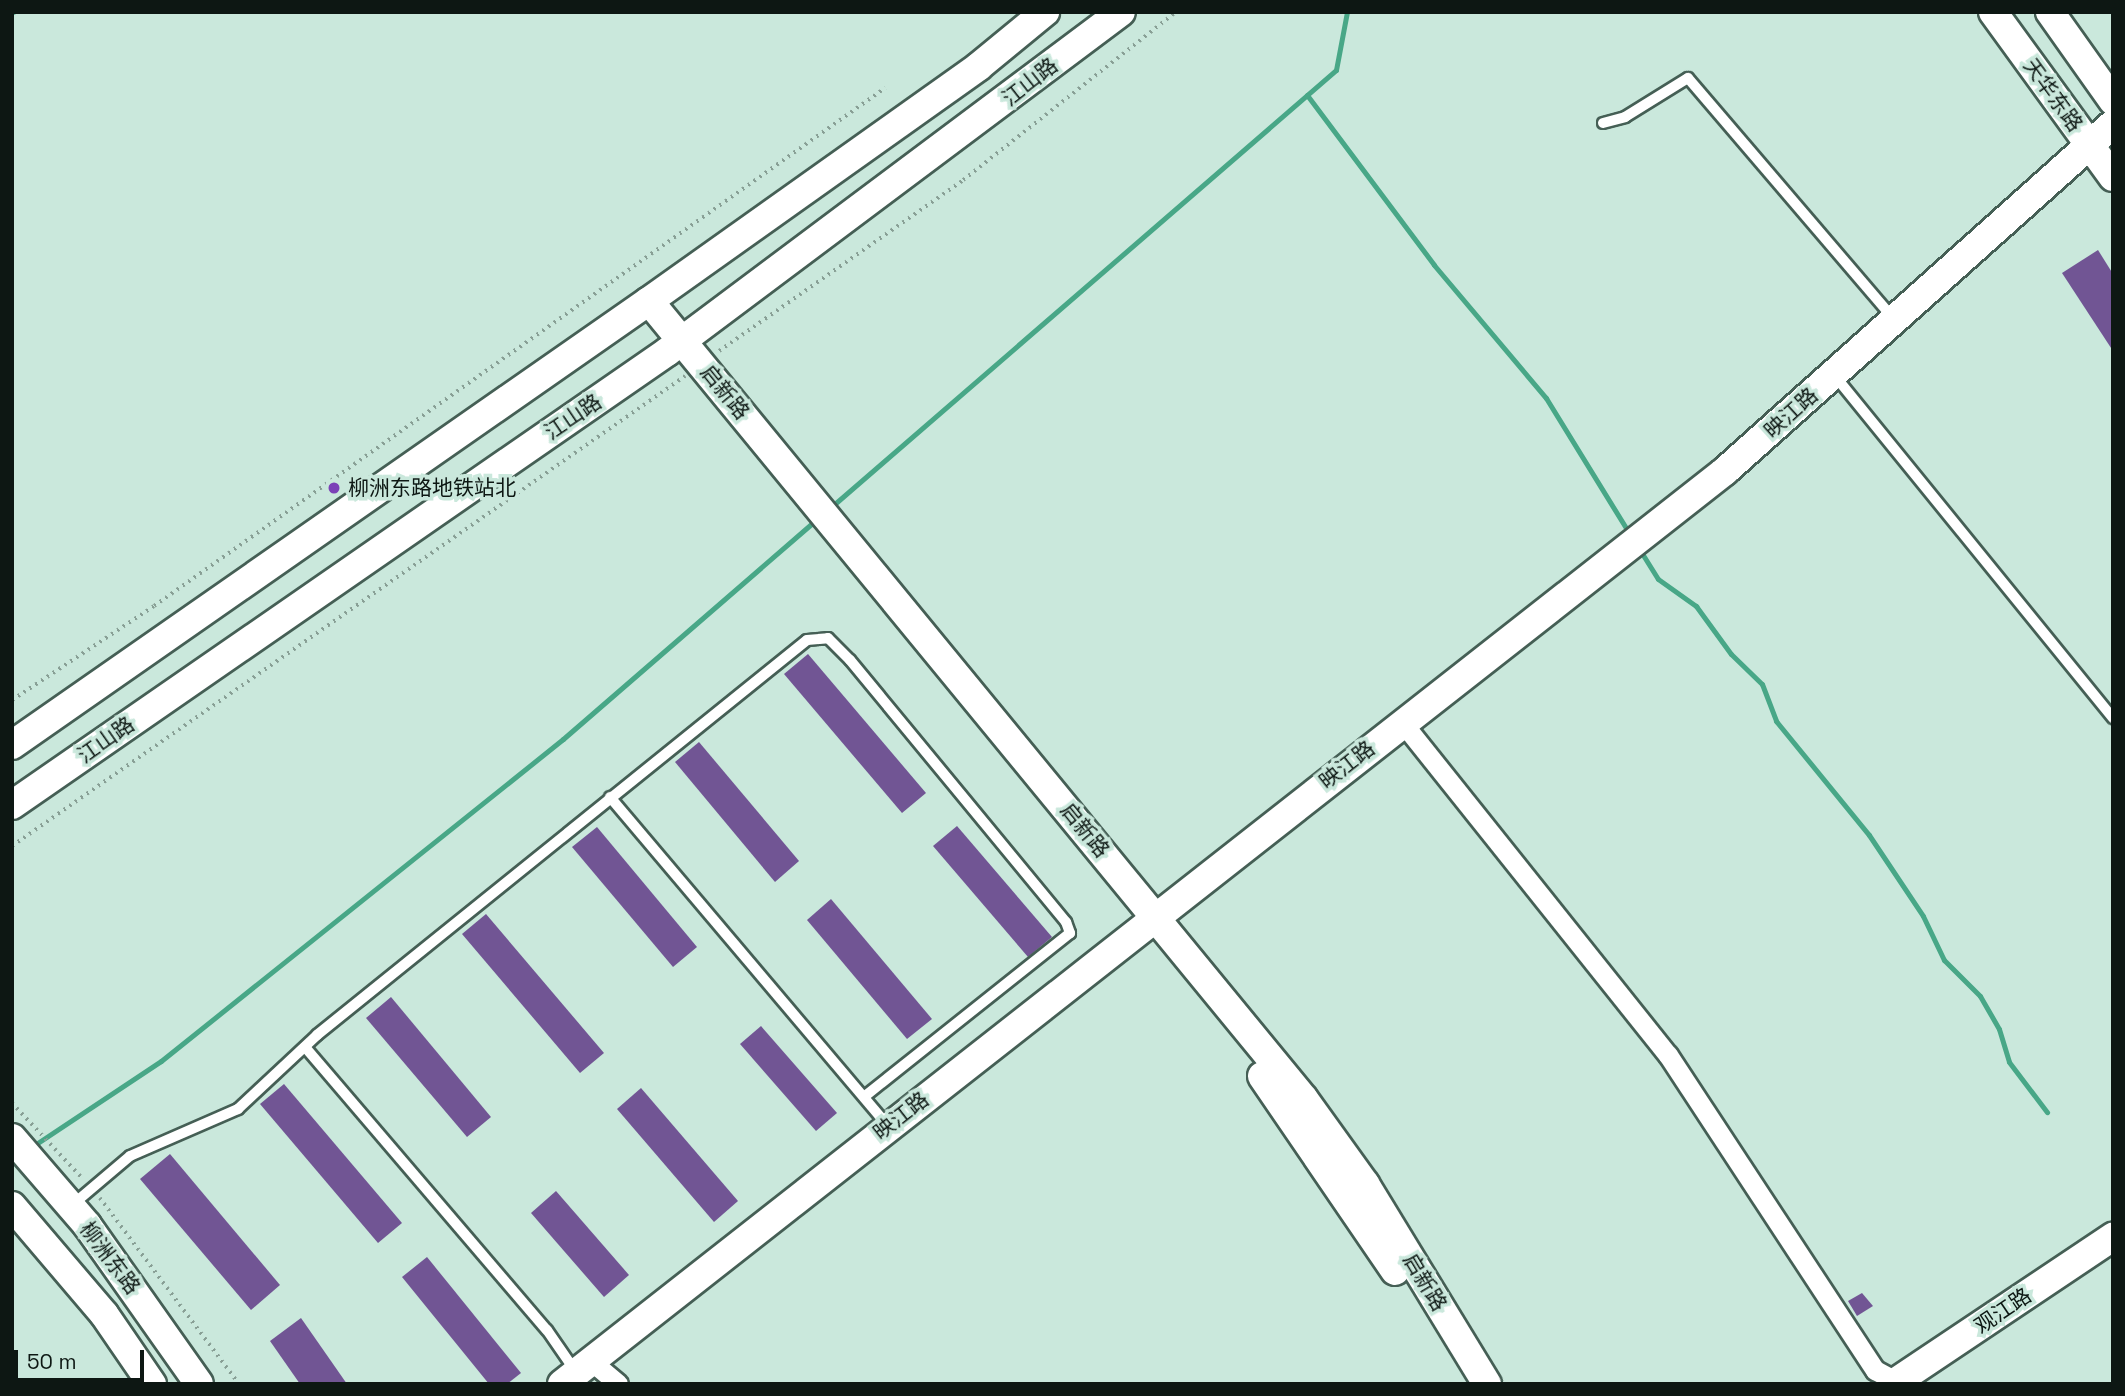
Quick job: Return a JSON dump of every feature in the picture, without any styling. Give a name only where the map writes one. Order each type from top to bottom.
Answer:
[{"type":"street","points":[[12,745],[642,306],[978,67],[1045,12]]},
{"type":"street","name":"江山路","points":[[12,805],[675,346],[1121,12]]},
{"type":"street","name":"天华东路","points":[[1993,12],[2113,177]]},
{"type":"street","points":[[2050,12],[2113,101]]},
{"type":"street","name":"映江路","points":[[576,1372],[1148,920],[1725,471],[2113,124]]},
{"type":"street","name":"启新路","points":[[642,306],[1148,920],[1339,1146],[1487,1384]]},
{"type":"street","points":[[1402,722],[1668,1055],[1875,1370],[1897,1383]]},
{"type":"street","name":"启新路","points":[[1148,920],[1299,1125],[1465,1384]]},
{"type":"street","name":"柳洲东路","points":[[25,1134],[46,1177],[81,1198],[200,1384]]},
{"type":"street","name":"柳洲东路","points":[[12,1206],[104,1314],[152,1384]]},
{"type":"street","name":"观江路","points":[[1897,1383],[2113,1237]]},
{"type":"street","points":[[576,1372],[618,1384]]},
{"type":"lane","points":[[1604,123],[1625,117],[1688,78],[1895,320]]},
{"type":"lane","points":[[1834,375],[2113,718]]},
{"type":"lane","points":[[81,1198],[130,1156],[238,1109],[305,1047],[610,797],[807,640],[828,638],[850,660],[1066,922],[1070,933],[864,1097]]},
{"type":"lane","points":[[610,797],[888,1126]]},
{"type":"lane","points":[[305,1047],[547,1330],[576,1372]]},
{"type":"path","points":[[12,846],[963,180],[1176,12]]},
{"type":"path","points":[[12,700],[154,606],[885,88]]},
{"type":"path","points":[[12,1103],[25,1134],[54,1148],[81,1198],[148,1257],[239,1384]]},
{"type":"building","points":[[2098,250],[2113,274],[2113,351],[2062,273]]},
{"type":"building","points":[[808,654],[926,793],[902,813],[784,674]]},
{"type":"building","points":[[699,742],[799,861],[775,882],[675,762]]},
{"type":"building","points":[[957,826],[1052,937],[1028,957],[933,846]]},
{"type":"building","points":[[597,827],[697,947],[673,967],[572,847]]},
{"type":"building","points":[[831,899],[932,1019],[907,1039],[807,920]]},
{"type":"building","points":[[486,914],[604,1053],[580,1073],[462,934]]},
{"type":"building","points":[[391,997],[491,1117],[467,1137],[366,1018]]},
{"type":"building","points":[[761,1026],[837,1113],[816,1131],[740,1044]]},
{"type":"building","points":[[284,1084],[402,1223],[378,1243],[260,1104]]},
{"type":"building","points":[[641,1088],[738,1201],[714,1222],[617,1109]]},
{"type":"building","points":[[170,1154],[280,1285],[251,1310],[140,1179]]},
{"type":"building","points":[[556,1191],[629,1275],[604,1297],[531,1213]]},
{"type":"building","points":[[427,1257],[521,1373],[507,1384],[489,1384],[402,1277]]},
{"type":"building","points":[[1862,1293],[1873,1306],[1857,1316],[1848,1301]]},
{"type":"building","points":[[301,1318],[347,1384],[300,1384],[270,1341]]},
{"type":"waterway","points":[[830,508],[1336,70],[1347,12]]},
{"type":"waterway","points":[[1307,95],[1434,265],[1546,398],[1626,528]]},
{"type":"waterway","points":[[30,1148],[161,1061],[563,739],[817,519]]},
{"type":"waterway","points":[[1643,555],[1658,579],[1696,606],[1731,654],[1762,684],[1776,721],[1869,835],[1923,916],[1944,960],[1980,996],[1999,1029],[2009,1062],[2047,1112]]},
{"type":"place","name":"柳洲东路地铁站北","points":[[334,488]]}]
